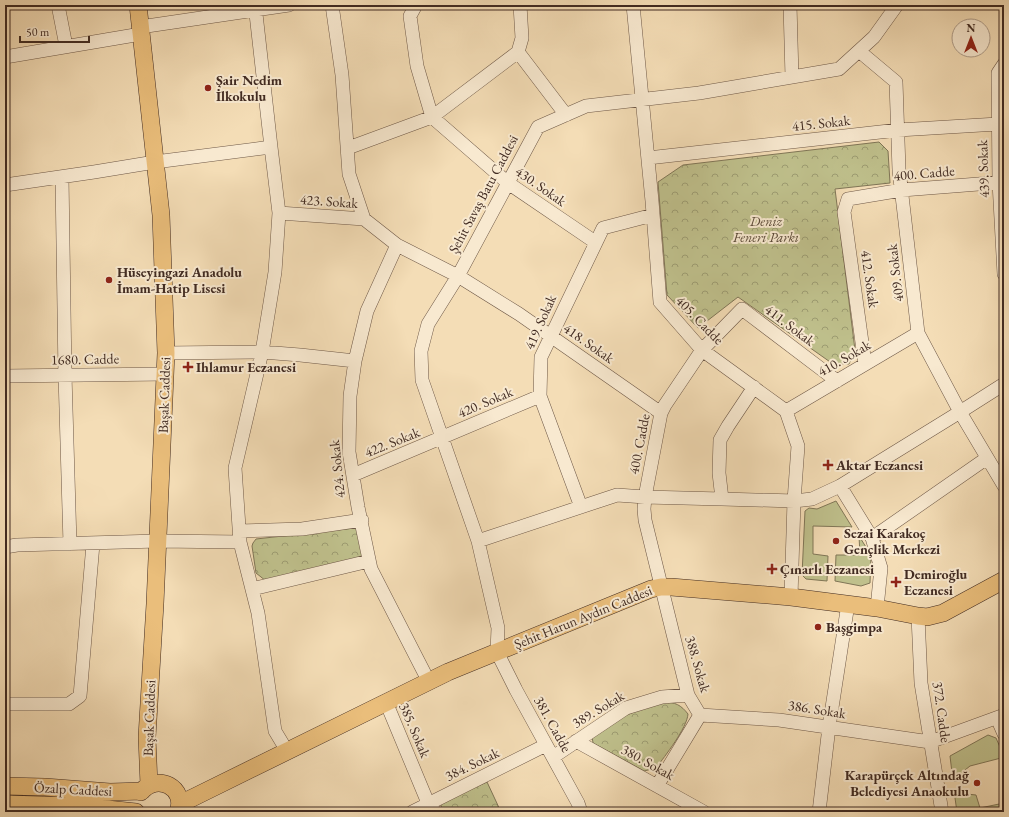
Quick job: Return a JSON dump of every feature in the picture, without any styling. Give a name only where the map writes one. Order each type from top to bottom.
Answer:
[{"type":"main road","name":"Başak Caddesi","points":[[138,5],[161,215],[166,353],[145,788],[138,799],[140,812]]},
{"type":"main road","name":"Şehit Harun Aydın Caddesi","points":[[180,809],[229,779],[428,682],[644,592],[661,587],[791,597],[877,608],[918,616],[934,616],[943,613],[1004,580]]},
{"type":"main road","name":"Şehit Harun Aydın Caddesi","points":[[172,788],[229,779]]},
{"type":"main road","name":"Özalp Caddesi","points":[[5,786],[45,787],[110,792],[145,788],[161,783],[172,788]]},
{"type":"main road","points":[[172,788],[176,792],[180,809]]},
{"type":"main road","name":"Özalp Caddesi","points":[[5,804],[77,806],[136,812]]},
{"type":"street","points":[[58,5],[66,46]]},
{"type":"street","points":[[5,56],[66,46],[255,8],[289,5]]},
{"type":"street","points":[[332,5],[342,75],[349,174],[364,219]]},
{"type":"street","points":[[416,5],[410,16],[416,66],[432,117]]},
{"type":"street","points":[[348,148],[432,117],[518,52],[522,38],[522,5]]},
{"type":"street","name":"405. Cadde","points":[[633,5],[643,100],[660,302],[702,350],[786,411]]},
{"type":"street","points":[[790,5],[792,77]]},
{"type":"street","name":"Şehit Savaş Batu Caddesi","points":[[497,652],[498,628],[478,541],[422,380],[421,351],[428,324],[458,276],[538,127],[586,106],[699,93],[839,69],[874,37],[897,5]]},
{"type":"street","points":[[255,8],[279,214],[275,272],[262,352],[235,468],[240,537],[258,613],[275,731],[287,751]]},
{"type":"street","name":"409. Sokak","points":[[859,51],[896,82],[899,170],[918,333],[960,412],[1004,486]]},
{"type":"street","points":[[518,52],[566,115]]},
{"type":"street","name":"439. Sokak","points":[[1004,64],[998,73],[998,124],[1002,182],[1004,274]]},
{"type":"street","name":"430. Sokak","points":[[432,117],[508,183],[596,242]]},
{"type":"street","name":"415. Sokak","points":[[648,158],[898,130],[998,124]]},
{"type":"street","points":[[5,185],[155,162],[271,147]]},
{"type":"street","points":[[62,177],[70,544]]},
{"type":"street","name":"400. Cadde","points":[[848,199],[902,190],[1002,182]]},
{"type":"street","name":"412. Sokak","points":[[848,199],[844,212],[865,364]]},
{"type":"street","name":"423. Sokak","points":[[279,214],[364,219],[397,245],[458,276]]},
{"type":"street","name":"419. Sokak","points":[[581,507],[540,396],[541,357],[602,228],[653,215]]},
{"type":"street","name":"424. Sokak","points":[[397,245],[367,311],[355,361],[350,396],[349,452],[371,569],[428,682]]},
{"type":"street","name":"418. Sokak","points":[[458,276],[519,314],[661,413]]},
{"type":"street","name":"400. Cadde","points":[[661,587],[645,520],[644,508],[661,413],[702,350],[742,309]]},
{"type":"street","name":"411. Sokak","points":[[742,309],[837,381]]},
{"type":"street","name":"410. Sokak","points":[[786,411],[918,333]]},
{"type":"street","points":[[166,353],[262,352],[300,354],[355,361]]},
{"type":"street","name":"1680. Cadde","points":[[5,376],[165,374]]},
{"type":"street","points":[[478,541],[617,494],[645,497],[794,501],[812,499],[840,486],[1004,384]]},
{"type":"street","points":[[722,499],[719,473],[720,440],[754,388]]},
{"type":"street","name":"420. Sokak","points":[[443,438],[540,396]]},
{"type":"street","points":[[786,411],[798,446],[794,501],[791,597]]},
{"type":"street","name":"422. Sokak","points":[[353,475],[443,438]]},
{"type":"street","points":[[872,538],[987,458]]},
{"type":"street","points":[[840,486],[872,538],[881,568],[877,608]]},
{"type":"street","points":[[5,547],[17,545],[93,544],[240,537],[362,520]]},
{"type":"street","points":[[5,704],[69,704],[80,696],[93,544]]},
{"type":"street","points":[[252,589],[369,561]]},
{"type":"street","name":"388. Sokak","points":[[657,786],[700,714],[688,695],[661,587]]},
{"type":"street","points":[[819,812],[829,727],[848,604]]},
{"type":"street","name":"372. Cadde","points":[[918,616],[921,683],[942,812]]},
{"type":"street","name":"381. Cadde","points":[[497,652],[516,690],[578,803],[581,812]]},
{"type":"street","name":"389. Sokak","points":[[552,757],[626,708],[662,697],[688,695]]},
{"type":"street","name":"385. Sokak","points":[[386,702],[432,808]]},
{"type":"street","name":"386. Sokak","points":[[700,714],[779,720],[930,742]]},
{"type":"street","points":[[930,742],[1000,716],[1004,734]]},
{"type":"street","name":"380. Sokak","points":[[576,741],[704,812]]},
{"type":"street","name":"384. Sokak","points":[[412,812],[432,808],[546,745]]},
{"type":"green space","name":"Deniz Feneri Parkı","points":[[879,142],[888,151],[890,183],[835,189],[855,350],[849,364],[833,364],[738,297],[698,328],[667,295],[658,182],[683,165]]},
{"type":"green space","points":[[836,501],[852,527],[813,526],[813,554],[828,556],[827,581],[806,579],[802,575],[805,511],[809,508],[817,509]]},
{"type":"green space","points":[[355,528],[358,529],[364,554],[358,558],[266,581],[256,573],[252,546],[256,539]]},
{"type":"green space","points":[[859,536],[871,555],[870,583],[861,586],[835,581],[836,555],[860,555]]},
{"type":"green space","points":[[664,702],[678,705],[688,714],[687,720],[680,734],[656,768],[644,771],[593,743],[592,736],[609,724],[635,711]]},
{"type":"green space","points":[[988,735],[996,738],[1004,756],[1004,761],[1001,758],[970,766],[965,770],[964,781],[953,781],[950,756]]},
{"type":"green space","points":[[487,782],[501,812],[442,812],[441,805],[444,801]]},
{"type":"green space","points":[[967,790],[967,794],[976,795],[980,808],[1004,803],[1004,810],[1000,812],[957,812],[954,791]]},
{"type":"place","name":"Şair Nedim İlkokulu","points":[[208,88]]},
{"type":"place","name":"Hüseyingazi Anadolu İmam-Hatip Lisesi","points":[[109,280]]},
{"type":"place","name":"Ihlamur Eczanesi","points":[[188,367]]},
{"type":"place","name":"Aktar Eczanesi","points":[[828,465]]},
{"type":"place","name":"Sezai Karakoç Gençlik Merkezi","points":[[836,541]]},
{"type":"place","name":"Çınarlı Eczanesi","points":[[772,569]]},
{"type":"place","name":"Demiroğlu Eczanesi","points":[[896,582]]},
{"type":"place","name":"Başgimpa","points":[[818,627]]},
{"type":"place","name":"Karapürçek Altındağ Belediyesi Anaokulu","points":[[977,783]]}]
